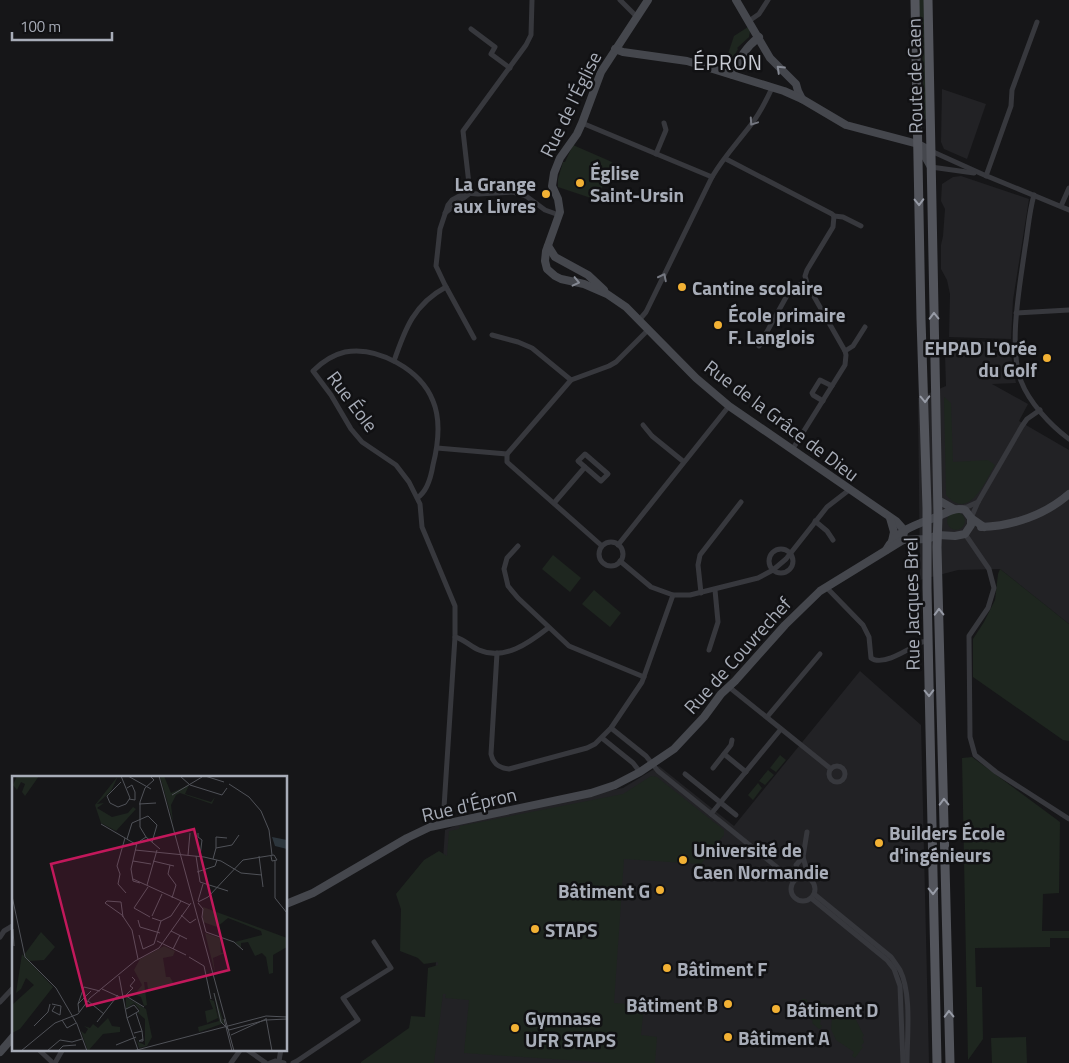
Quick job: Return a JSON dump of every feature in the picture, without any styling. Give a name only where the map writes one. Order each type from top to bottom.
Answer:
[{"type":"main road","name":"Route de Caen","points":[[915,0],[915,143]]},
{"type":"main road","name":"Route de Caen","points":[[928,0],[931,150]]},
{"type":"main road","name":"Rue Jacques Brel","points":[[915,143],[925,523],[927,539],[925,642],[937,1063]]},
{"type":"main road","name":"Rue Jacques Brel","points":[[931,150],[950,1063]]},
{"type":"main road","points":[[925,523],[938,535]]},
{"type":"street","points":[[470,193],[463,131],[526,45],[531,35],[532,0]]},
{"type":"street","points":[[620,0],[636,16]]},
{"type":"street","points":[[615,49],[648,0]]},
{"type":"street","points":[[736,0],[770,58],[796,84],[802,99]]},
{"type":"street","points":[[749,21],[759,14],[768,0]]},
{"type":"street","points":[[984,175],[1011,106],[1012,90],[1037,22]]},
{"type":"street","points":[[471,29],[496,47],[491,54],[510,68]]},
{"type":"street","points":[[734,75],[742,55],[759,38]]},
{"type":"street","name":"Rue de l'Église","points":[[559,215],[560,204],[552,186],[554,173],[560,158],[582,124],[596,83],[615,49],[623,52],[687,61],[734,75],[792,94],[846,125],[915,143],[931,150]]},
{"type":"street","points":[[640,319],[646,312],[712,177],[720,164],[726,159],[731,148],[751,125],[772,88]]},
{"type":"street","points":[[656,154],[666,130],[664,123]]},
{"type":"street","points":[[582,124],[712,177]]},
{"type":"street","points":[[915,143],[932,167],[984,175]]},
{"type":"street","points":[[931,150],[984,175],[1069,210]]},
{"type":"street","points":[[726,159],[834,216],[843,217],[861,226]]},
{"type":"street","points":[[1062,206],[1069,188]]},
{"type":"street","points":[[474,338],[446,287],[436,262],[440,228],[444,213],[470,193],[513,192],[526,196],[545,210],[559,215],[545,256],[549,272],[555,276],[584,284],[607,294]]},
{"type":"street","points":[[1034,196],[1016,313],[1016,349],[1019,376],[1023,387],[1040,410],[1069,439]]},
{"type":"street","points":[[792,450],[846,365],[846,355],[806,282],[807,270],[833,227],[834,216]]},
{"type":"street","points":[[548,246],[555,257],[588,275],[607,294]]},
{"type":"street","points":[[546,265],[555,257]]},
{"type":"street","points":[[759,346],[792,288],[806,282]]},
{"type":"street","points":[[394,361],[410,319],[433,295],[446,287]]},
{"type":"street","name":"Rue de la Grâce de Dieu","points":[[607,294],[640,319],[696,378],[730,406],[896,521],[904,530]]},
{"type":"street","points":[[1016,313],[1069,310]]},
{"type":"street","points":[[844,351],[853,346],[865,327]]},
{"type":"street","points":[[602,546],[507,462],[507,454],[571,380],[616,362],[649,329]]},
{"type":"street","points":[[492,335],[532,348],[571,380]]},
{"type":"street","name":"Rue Éole","points":[[417,498],[424,493],[437,448],[437,413],[432,399],[419,377],[401,364],[366,352],[345,352],[330,357],[313,371],[351,429],[362,442],[396,465],[409,482],[417,498],[420,504],[422,527],[455,606],[455,637]]},
{"type":"street","points":[[823,401],[812,393],[820,380],[832,386]]},
{"type":"street","points":[[618,545],[730,406]]},
{"type":"street","points":[[1040,410],[1027,419],[1022,426],[978,502],[967,532],[990,569],[994,588],[988,608],[970,636],[970,738],[975,755],[996,772],[1069,819]]},
{"type":"street","points":[[642,426],[684,462]]},
{"type":"street","points":[[437,448],[507,454]]},
{"type":"street","points":[[585,454],[608,474],[601,481],[585,467],[578,461],[585,454]]},
{"type":"street","points":[[554,503],[585,467]]},
{"type":"street","points":[[620,561],[651,587],[673,594],[690,595],[701,593],[758,578],[773,570],[790,553],[826,507],[849,490]]},
{"type":"street","points":[[938,535],[955,536],[984,527],[1000,526],[1034,516],[1054,506],[1069,494]]},
{"type":"street","points":[[938,500],[969,513],[971,518],[984,527]]},
{"type":"street","points":[[701,593],[698,565],[700,555],[741,502]]},
{"type":"street","points":[[938,516],[978,502]]},
{"type":"street","name":"Rue de Couvrechef","points":[[886,550],[892,541],[904,530],[925,523],[938,516]]},
{"type":"street","points":[[890,518],[894,532],[892,541]]},
{"type":"street","points":[[815,521],[834,540]]},
{"type":"street","points":[[903,540],[904,530]]},
{"type":"street","name":"Rue de Couvrechef","points":[[615,785],[640,772],[683,740],[801,608],[826,587],[903,540],[927,539],[938,535]]},
{"type":"street","points":[[610,542],[618,545],[622,553],[620,561],[613,565],[603,563],[599,552],[602,546],[610,542]]},
{"type":"street","points":[[518,546],[505,563],[504,573],[506,582],[513,594],[569,646],[644,678]]},
{"type":"street","points":[[780,549],[790,553],[793,560],[790,568],[780,573],[773,570],[769,563],[773,552],[780,549]]},
{"type":"street","points":[[826,587],[863,625],[869,637],[871,658],[875,661],[888,659],[925,642]]},
{"type":"street","points":[[710,650],[718,622],[715,590]]},
{"type":"street","points":[[497,654],[491,754],[493,761],[498,767],[509,769],[587,748],[595,744],[611,728],[644,678],[673,594]]},
{"type":"street","points":[[443,823],[455,637],[479,650],[497,654],[516,649],[548,628]]},
{"type":"street","points":[[767,717],[820,654]]},
{"type":"street","points":[[729,687],[830,769]]},
{"type":"street","points":[[611,728],[653,763],[658,771],[794,881]]},
{"type":"street","points":[[711,814],[781,729]]},
{"type":"street","points":[[602,738],[633,763],[640,772]]},
{"type":"street","points":[[713,768],[731,745],[732,740]]},
{"type":"street","points":[[724,754],[746,772]]},
{"type":"street","points":[[685,774],[736,815]]},
{"type":"street","name":"Rue d'Épron","points":[[288,903],[313,893],[420,831],[443,823],[572,798],[615,785]]},
{"type":"street","points":[[807,832],[803,857],[809,878],[814,884],[813,896]]},
{"type":"street","points":[[801,877],[796,865],[803,857]]},
{"type":"street","points":[[809,878],[801,877],[794,881],[791,888],[795,898],[801,901],[813,896]]},
{"type":"street","points":[[813,896],[894,968],[900,986],[903,1063]]},
{"type":"street","points":[[813,896],[891,957],[900,970],[905,984],[907,1002],[907,1063]]},
{"type":"street","points":[[0,937],[4,931],[12,926]]},
{"type":"street","points":[[296,1062],[358,1020],[343,998],[391,968],[374,942]]},
{"type":"street","points":[[0,1002],[12,989]]},
{"type":"street","points":[[0,1052],[12,1038]]},
{"type":"street","points":[[39,1050],[54,1063],[62,1050]]},
{"type":"street","points":[[231,1063],[239,1050]]},
{"type":"street","points":[[248,1050],[268,1063],[281,1062]]},
{"type":"shaded area","points":[[918,0],[924,0],[927,119],[924,119],[922,33]]},
{"type":"shaded area","points":[[748,27],[750,31],[749,37],[737,48],[729,65],[725,63],[734,36]]},
{"type":"shaded area","points":[[942,89],[986,104],[967,159],[944,149],[941,142]]},
{"type":"shaded area","points":[[573,145],[612,162],[600,193],[594,190],[591,198],[558,187],[558,179],[563,162],[565,162]]},
{"type":"shaded area","points":[[961,176],[1029,199],[1013,300],[1011,339],[949,337],[950,294],[947,280],[941,269],[941,245],[945,209],[941,201],[942,184],[953,177]]},
{"type":"shaded area","points":[[949,340],[1011,343],[1012,364],[1016,383],[992,384],[1028,404],[1019,421],[1069,450],[1069,624],[1000,569],[958,570],[920,580],[918,398],[946,386],[945,355]]},
{"type":"shaded area","points":[[944,397],[951,403],[953,462],[988,460],[995,465],[976,496],[969,502],[962,504],[955,502],[946,495]]},
{"type":"shaded area","points":[[956,512],[962,515],[965,521],[962,527],[956,530],[950,527],[947,521],[950,515]]},
{"type":"shaded area","points":[[553,555],[581,578],[570,592],[542,569]]},
{"type":"shaded area","points":[[1000,569],[1069,624],[1069,741],[1063,740],[973,677],[973,639],[995,600]]},
{"type":"shaded area","points":[[594,590],[621,613],[610,627],[582,604]]},
{"type":"shaded area","name":"Université de Caen Normandie","points":[[860,671],[921,725],[929,1063],[429,1063],[445,830],[468,819],[623,788],[659,766],[734,826]]},
{"type":"shaded area","points":[[780,755],[786,760],[776,772],[770,768]]},
{"type":"shaded area","points":[[972,757],[1060,822],[1059,893],[1043,894],[1042,931],[1069,931],[1069,938],[1050,938],[1050,947],[975,948],[976,987],[982,987],[983,1039],[968,1060],[962,758]]},
{"type":"shaded area","points":[[768,770],[774,775],[765,785],[759,781]]},
{"type":"shaded area","name":"STAPS","points":[[651,776],[657,777],[724,830],[724,835],[701,864],[624,859],[614,1003],[644,1005],[641,1035],[657,1037],[655,1063],[611,1063],[464,1053],[469,1000],[445,998],[446,994],[443,994],[434,1063],[361,1063],[409,1028],[411,1016],[425,1017],[428,968],[438,965],[438,962],[424,964],[418,958],[400,951],[401,909],[396,894],[424,860],[439,851],[447,856],[449,831],[459,829],[460,826],[623,794]]},
{"type":"shaded area","points":[[758,783],[762,788],[753,800],[748,795]]},
{"type":"shaded area","points":[[802,999],[806,999],[808,1003],[827,1004],[827,1008],[822,1008],[821,1028],[819,1029],[812,1023],[813,1021],[795,1009]]},
{"type":"shaded area","points":[[830,1006],[847,1006],[851,1010],[864,1036],[862,1037],[864,1042],[861,1046],[863,1047],[855,1058],[852,1056],[854,1052],[836,1040],[831,1029],[833,1009],[830,1009]]},
{"type":"shaded area","points":[[1026,1037],[1027,1063],[992,1063],[991,1038]]},
{"type":"place","name":"Église Saint-Ursin","points":[[580,183]]},
{"type":"place","name":"La Grange aux Livres","points":[[546,194]]},
{"type":"place","name":"Cantine scolaire","points":[[682,287]]},
{"type":"place","name":"École primaire F. Langlois","points":[[718,325]]},
{"type":"place","name":"EHPAD L'Orée du Golf","points":[[1047,358]]},
{"type":"place","name":"Builders École d'ingénieurs","points":[[879,843]]},
{"type":"place","name":"Université de Caen Normandie","points":[[683,860]]},
{"type":"place","name":"Bâtiment G","points":[[660,890]]},
{"type":"place","name":"STAPS","points":[[535,929]]},
{"type":"place","name":"Bâtiment F","points":[[667,968]]},
{"type":"place","name":"Bâtiment B","points":[[728,1004]]},
{"type":"place","name":"Bâtiment D","points":[[776,1009]]},
{"type":"place","name":"Gymnase UFR STAPS","points":[[515,1028]]},
{"type":"place","name":"Bâtiment A","points":[[728,1037]]},
{"type":"district","name":"ÉPRON","points":[[728,62]]}]
